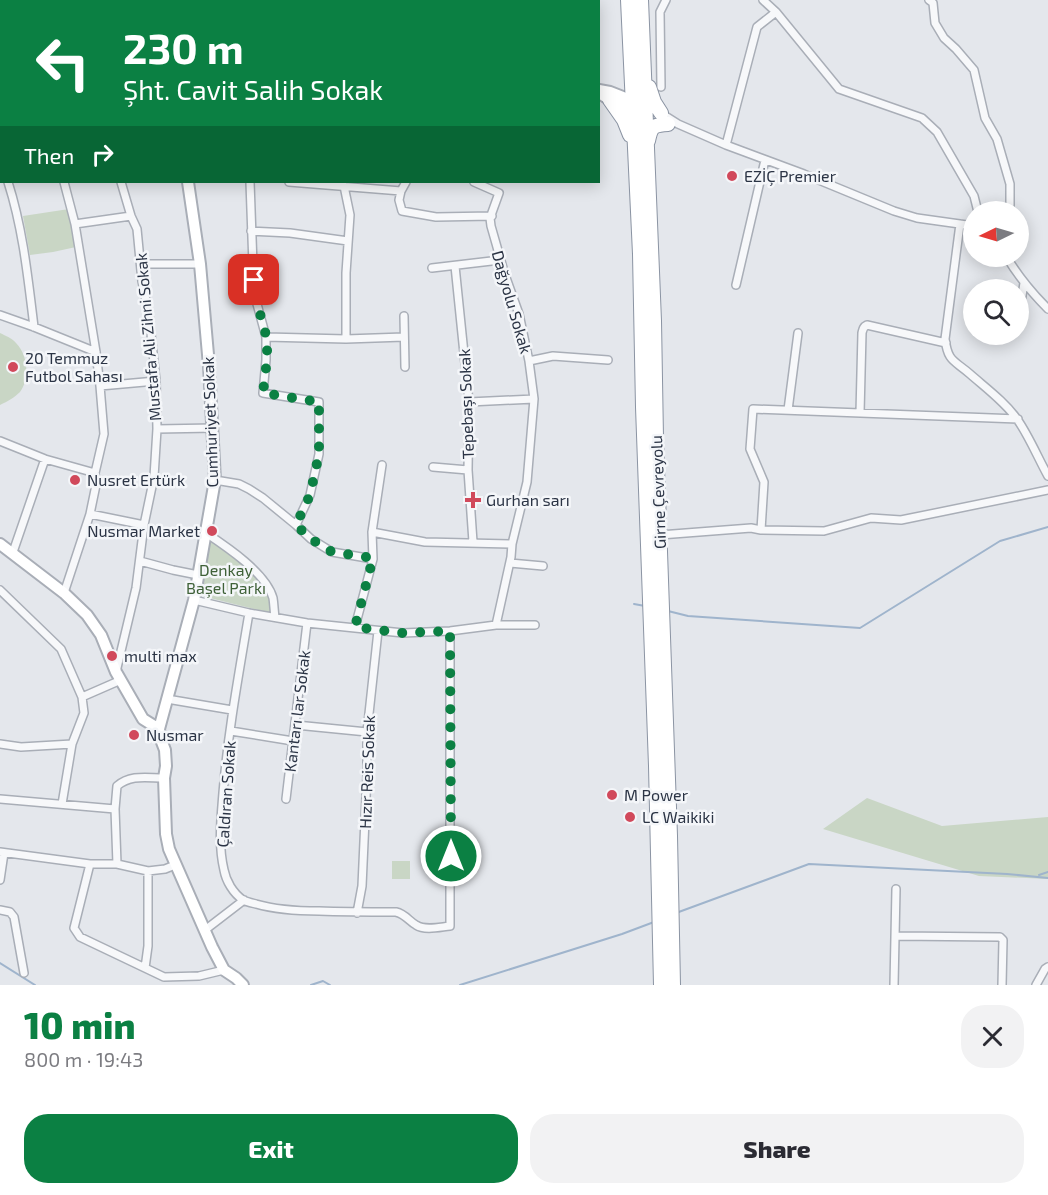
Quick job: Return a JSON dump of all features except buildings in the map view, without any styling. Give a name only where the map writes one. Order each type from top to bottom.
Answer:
[{"type":"highway","name":"Girne Çevreyolu","points":[[628,0],[651,256],[660,535],[656,592]]},
{"type":"highway","name":"Girne Çevreyolu","points":[[639,108],[644,71],[641,0]]},
{"type":"highway","points":[[602,94],[624,120],[641,148],[652,127],[669,120],[654,102],[644,71]]},
{"type":"highway","name":"Girne Çevreyolu","points":[[641,148],[640,254],[656,592],[656,766],[666,937],[673,985]]},
{"type":"highway","name":"Girne Çevreyolu","points":[[661,985],[666,937]]},
{"type":"street","points":[[662,87],[660,12],[666,0]]},
{"type":"street","points":[[763,0],[776,12],[839,89],[922,118],[937,132],[975,201]]},
{"type":"street","points":[[929,0],[933,3],[935,23],[944,38],[974,70],[985,118],[997,139],[1010,184],[1010,201]]},
{"type":"street","points":[[726,145],[757,27],[776,12]]},
{"type":"street","points":[[602,94],[610,92],[639,108],[726,145],[894,211],[917,218],[963,224]]},
{"type":"street","points":[[639,108],[669,120]]},
{"type":"street","points":[[735,285],[765,160]]},
{"type":"street","points":[[8,183],[24,248],[34,327]]},
{"type":"street","points":[[64,183],[75,224],[96,352],[104,434],[95,474],[96,485],[90,514],[64,593]]},
{"type":"street","name":"Mustafa Ali Zihni Sokak","points":[[119,676],[154,477],[157,429],[156,381],[137,229],[130,216],[121,183]]},
{"type":"street","name":"Cumhuriyet Sokak","points":[[160,723],[194,600],[216,480],[214,428],[200,264],[188,183]]},
{"type":"street","points":[[250,183],[254,293],[266,337],[263,393],[319,402],[319,454],[310,495],[296,525]]},
{"type":"street","points":[[304,183],[401,191]]},
{"type":"street","points":[[405,183],[399,200],[402,212],[436,217],[492,216]]},
{"type":"street","name":"Dağyolu Sokak","points":[[485,184],[499,193],[490,218],[491,226],[519,314],[534,399],[527,482],[496,625]]},
{"type":"street","points":[[344,186],[350,215],[346,273],[346,339]]},
{"type":"street","points":[[75,224],[130,216]]},
{"type":"street","points":[[960,224],[945,343],[947,352],[951,359],[1018,419],[1048,476]]},
{"type":"street","points":[[251,231],[290,233],[348,241]]},
{"type":"street","points":[[432,268],[500,260]]},
{"type":"street","points":[[142,264],[200,264]]},
{"type":"street","name":"Tepebaşı Sokak","points":[[455,266],[469,402],[468,470],[472,542]]},
{"type":"street","points":[[1029,289],[1048,309]]},
{"type":"street","points":[[0,315],[96,352]]},
{"type":"street","points":[[404,316],[405,367]]},
{"type":"street","points":[[860,413],[862,328],[864,326],[945,343]]},
{"type":"street","points":[[788,410],[798,333]]},
{"type":"street","points":[[266,337],[346,339],[404,337]]},
{"type":"street","points":[[529,361],[553,356],[608,360]]},
{"type":"street","points":[[100,386],[156,381]]},
{"type":"street","points":[[469,402],[534,399]]},
{"type":"street","points":[[761,530],[764,482],[750,449],[753,409],[1018,419]]},
{"type":"street","points":[[157,429],[214,428]]},
{"type":"street","points":[[0,441],[45,459],[95,474]]},
{"type":"street","points":[[13,552],[45,459]]},
{"type":"street","points":[[355,627],[373,558],[372,532],[382,465]]},
{"type":"street","points":[[432,466],[468,470]]},
{"type":"street","points":[[216,480],[239,484],[249,489],[311,539],[332,552],[373,558]]},
{"type":"street","points":[[660,535],[751,528],[824,531],[871,518],[901,520],[1048,490]]},
{"type":"street","points":[[90,514],[144,525]]},
{"type":"street","points":[[372,532],[425,542],[512,544]]},
{"type":"street","points":[[206,533],[238,555],[261,578],[273,597],[275,617]]},
{"type":"street","points":[[0,544],[64,593],[87,615],[101,635],[119,676],[143,719],[160,723],[165,750],[166,834],[169,849],[224,970],[243,985]]},
{"type":"street","points":[[140,561],[198,575]]},
{"type":"street","points":[[510,563],[543,566]]},
{"type":"street","points":[[0,590],[61,649],[82,697],[84,713],[72,744],[62,804]]},
{"type":"street","points":[[194,600],[249,613],[308,623],[403,633],[450,631],[496,625],[535,625]]},
{"type":"street","name":"Çaldıran Sokak","points":[[244,900],[229,885],[224,871],[220,831],[232,710],[249,613]]},
{"type":"street","name":"Kantarı lar Sokak","points":[[286,799],[308,623]]},
{"type":"street","name":"Hızır Reis Sokak","points":[[357,913],[362,886],[367,732],[378,631]]},
{"type":"street","points":[[205,930],[244,900],[288,910],[396,912],[424,928],[450,926],[450,631]]},
{"type":"street","points":[[107,650],[125,638]]},
{"type":"street","points":[[82,697],[119,676]]},
{"type":"street","points":[[167,699],[232,710]]},
{"type":"street","points":[[296,725],[367,732]]},
{"type":"street","points":[[231,731],[293,741]]},
{"type":"street","points":[[0,744],[21,747],[72,744]]},
{"type":"street","points":[[117,864],[115,808],[117,786],[131,777],[164,778]]},
{"type":"street","points":[[0,799],[115,808]]},
{"type":"street","points":[[0,880],[2,852],[90,864],[117,864],[148,871],[175,865]]},
{"type":"street","points":[[90,864],[74,928],[80,938],[164,977],[200,976],[224,970]]},
{"type":"street","points":[[145,968],[148,946],[148,871]]},
{"type":"street","points":[[894,985],[896,889]]},
{"type":"street","points":[[0,910],[10,912],[14,917],[24,973]]},
{"type":"street","points":[[895,936],[1000,937],[1003,940],[1002,985]]},
{"type":"street","points":[[1036,985],[1048,967]]},
{"type":"green space","points":[[69,209],[76,247],[30,255],[23,216]]},
{"type":"green space","name":"20 Temmuz Futbol Sahası","points":[[0,333],[13,340],[20,348],[25,360],[26,374],[20,392],[0,405]]},
{"type":"green space","name":"Denkay Başel Parkı","points":[[209,539],[243,563],[258,578],[268,594],[270,613],[198,595]]},
{"type":"green space","points":[[867,798],[942,826],[1048,817],[1048,879],[979,876],[823,829]]},
{"type":"green space","points":[[392,861],[410,861],[410,879],[392,879]]},
{"type":"waterway","points":[[668,611],[688,616],[860,628],[1000,541],[1048,527]]},
{"type":"waterway","points":[[634,604],[645,606]]},
{"type":"waterway","points":[[676,913],[809,864],[1048,878]]},
{"type":"waterway","points":[[1039,875],[1048,872]]},
{"type":"waterway","points":[[460,985],[654,922]]},
{"type":"waterway","points":[[0,963],[35,985]]},
{"type":"waterway","points":[[311,985],[323,981],[330,985]]},
{"type":"place","name":"EZİÇ Premier","points":[[732,176]]},
{"type":"place","name":"20 Temmuz Futbol Sahası","points":[[13,367]]},
{"type":"place","name":"Nusret Ertürk","points":[[75,480]]},
{"type":"place","name":"Gurhan sarı","points":[[473,500]]},
{"type":"place","name":"Nusmar Market","points":[[212,531]]},
{"type":"place","name":"multi max","points":[[112,656]]},
{"type":"place","name":"Nusmar","points":[[134,735]]},
{"type":"place","name":"M Power","points":[[612,795]]},
{"type":"place","name":"LC Waikiki","points":[[630,817]]},
{"type":"route","points":[[254,280],[254,293],[266,337],[263,393],[319,402],[319,454],[310,495],[296,525],[311,539],[332,552],[373,558],[355,627],[403,633],[450,631],[451,856]]}]
